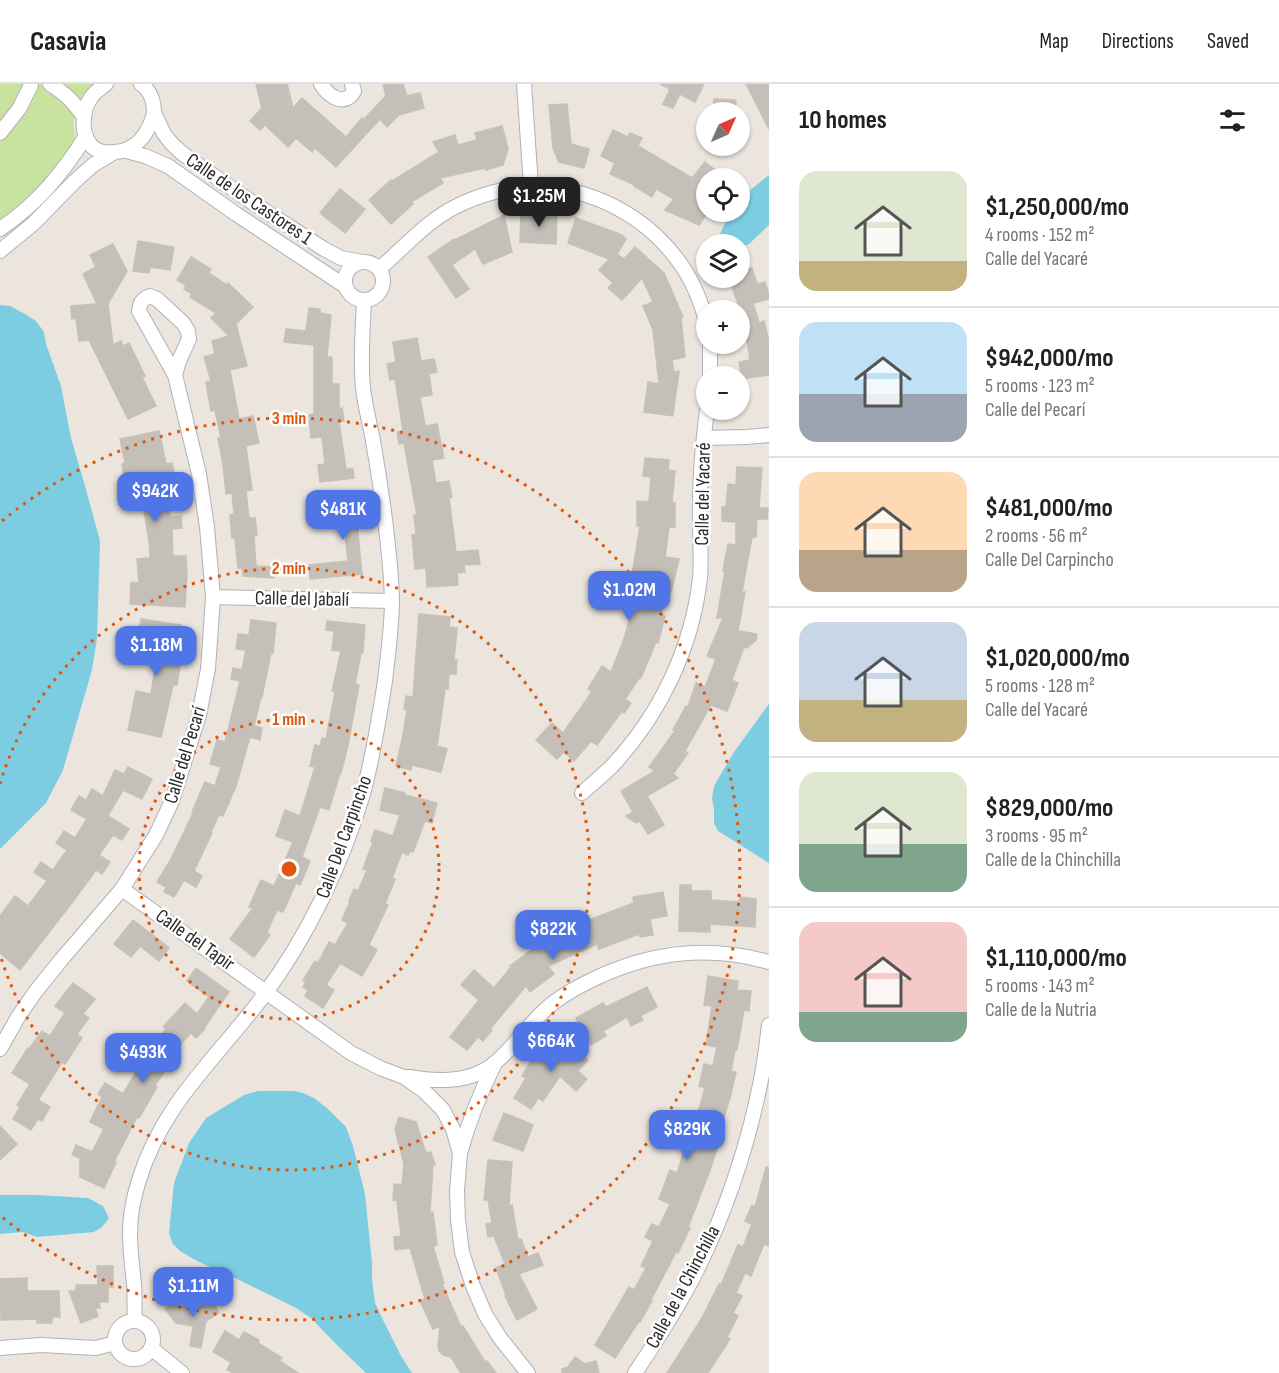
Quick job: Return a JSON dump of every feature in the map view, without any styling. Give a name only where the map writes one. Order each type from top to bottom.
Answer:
[{"type":"street","points":[[0,133],[19,109],[31,84],[41,87],[50,84],[65,93],[84,117]]},
{"type":"street","points":[[0,229],[24,210],[58,177],[86,136],[83,126],[84,117],[92,97],[106,84]]},
{"type":"street","points":[[321,84],[332,96],[339,99],[352,95],[354,91],[352,84]]},
{"type":"street","points":[[524,84],[531,186]]},
{"type":"street","points":[[0,250],[34,224],[93,165],[141,139],[154,113],[148,87]]},
{"type":"street","name":"Calle de los Castores 1","points":[[154,113],[164,134],[183,154],[324,249],[340,258],[363,262]]},
{"type":"street","name":"Calle de los Castores 1","points":[[86,136],[91,145],[104,153],[120,152],[145,156],[168,166],[345,286]]},
{"type":"street","points":[[379,269],[436,218],[456,206],[500,191],[531,186],[559,188],[586,194],[634,217],[672,252],[685,271],[699,300]]},
{"type":"street","points":[[363,262],[375,265],[379,269],[382,274],[382,286],[375,296],[364,300],[352,296],[345,286],[345,280],[352,265],[363,262]]},
{"type":"street","name":"Calle del Pecarí","points":[[0,1048],[36,991],[123,889],[156,835],[172,801],[196,725],[208,669],[213,597],[207,527],[199,474],[175,375],[139,310],[143,299],[150,296],[157,299],[183,323],[188,331],[189,339],[175,375]]},
{"type":"street","name":"Calle Del Carpincho","points":[[135,1321],[130,1231],[138,1182],[144,1165],[164,1122],[180,1097],[267,992],[303,934],[326,891],[349,836],[372,758],[388,656],[392,601],[382,495],[363,390],[361,363],[364,300]]},
{"type":"street","name":"Calle del Yacaré","points":[[582,794],[612,766],[641,730],[658,705],[686,644],[700,579],[700,506],[706,420]]},
{"type":"street","points":[[704,438],[769,435]]},
{"type":"street","name":"Calle del Jabalí","points":[[213,597],[392,601]]},
{"type":"street","name":"Calle del Tapir","points":[[123,889],[351,1053],[404,1077]]},
{"type":"street","points":[[528,1373],[500,1338],[485,1314],[462,1252],[458,1220],[457,1191],[460,1152],[468,1123],[495,1064],[529,1025],[554,1002],[579,986],[638,961],[691,952],[747,956],[769,962]]},
{"type":"street","name":"Calle de la Chinchilla","points":[[635,1373],[696,1271],[731,1190],[763,1073],[769,1024]]},
{"type":"street","points":[[404,1077],[443,1080],[465,1077],[495,1064]]},
{"type":"street","points":[[404,1077],[424,1091],[443,1110],[453,1129],[460,1152]]},
{"type":"street","points":[[135,1321],[146,1325],[153,1336],[151,1348],[143,1357],[131,1359],[120,1354],[115,1343],[120,1327],[135,1321]]},
{"type":"street","points":[[0,1348],[41,1346],[96,1348],[115,1343]]},
{"type":"street","points":[[151,1348],[182,1373]]},
{"type":"green space","points":[[0,84],[98,84],[73,121],[74,146],[53,176],[25,203],[0,222]]},
{"type":"water","points":[[769,175],[769,225],[750,243],[750,234],[720,234],[726,222],[750,222],[750,190]]},
{"type":"water","points":[[0,305],[10,306],[25,314],[36,321],[44,332],[61,386],[71,438],[100,541],[97,638],[92,670],[63,770],[46,803],[0,849]]},
{"type":"water","points":[[769,704],[769,863],[718,831],[714,823],[712,798],[714,786],[734,752]]},
{"type":"water","points":[[258,1091],[303,1093],[328,1109],[346,1127],[365,1194],[375,1303],[412,1373],[366,1373],[311,1318],[296,1308],[197,1261],[173,1244],[169,1233],[174,1183],[189,1143],[206,1118],[244,1095]]},
{"type":"water","points":[[0,1195],[88,1198],[103,1206],[109,1218],[102,1227],[94,1232],[37,1237],[23,1232],[0,1234]]},
{"type":"building","points":[[256,84],[287,84],[293,108],[302,98],[346,137],[362,118],[363,120],[386,96],[383,84],[403,84],[407,96],[420,93],[424,108],[399,115],[387,127],[380,119],[336,167],[315,148],[312,152],[296,138],[288,147],[265,125],[260,130],[250,121],[262,108]]},
{"type":"building","points":[[660,84],[704,84],[695,102],[680,94],[673,108],[663,104],[670,89]]},
{"type":"building","points":[[746,84],[769,84],[769,129]]},
{"type":"building","points":[[714,99],[736,100],[736,102],[714,102]]},
{"type":"building","points":[[567,104],[571,144],[589,149],[584,168],[559,162],[553,148],[549,105]]},
{"type":"building","points":[[502,126],[508,149],[503,165],[440,178],[443,183],[411,202],[413,204],[391,224],[369,200],[391,180],[439,152],[433,142],[455,135],[458,145],[477,140],[475,133]]},
{"type":"building","points":[[613,130],[628,137],[630,133],[642,138],[638,146],[692,178],[696,173],[696,222],[701,222],[699,225],[665,210],[674,199],[656,189],[652,197],[635,185],[610,174],[615,163],[601,156]]},
{"type":"building","points":[[705,162],[712,168],[700,168]]},
{"type":"building","points":[[340,189],[365,209],[345,233],[320,213]]},
{"type":"building","points":[[521,211],[557,213],[556,244],[520,242]]},
{"type":"building","points":[[504,215],[512,252],[483,264],[475,249],[452,265],[469,289],[456,298],[428,257],[454,239]]},
{"type":"building","points":[[576,218],[622,235],[626,239],[617,254],[624,259],[635,247],[664,273],[683,317],[681,318],[685,357],[672,360],[674,372],[679,371],[673,416],[644,412],[648,382],[659,384],[653,330],[643,306],[653,302],[642,278],[622,300],[608,288],[613,283],[599,270],[609,259],[568,243]]},
{"type":"building","points":[[138,241],[174,247],[170,270],[150,267],[149,273],[133,271]]},
{"type":"building","points":[[113,244],[127,271],[108,304],[113,345],[121,341],[123,346],[129,343],[156,406],[128,419],[89,340],[79,341],[76,318],[72,319],[71,306],[97,304],[83,274],[96,267],[90,255]]},
{"type":"building","points":[[191,257],[211,269],[209,273],[227,285],[228,283],[253,307],[236,324],[247,366],[230,370],[239,419],[253,416],[259,443],[246,446],[252,490],[246,491],[249,518],[255,518],[256,566],[275,567],[274,578],[243,576],[242,568],[238,568],[230,515],[234,514],[232,493],[226,494],[218,438],[221,438],[215,410],[211,411],[206,382],[211,381],[204,357],[215,354],[212,341],[229,336],[211,318],[216,313],[190,297],[192,294],[184,289],[186,285],[177,280]]},
{"type":"building","points":[[752,268],[757,284],[765,282],[769,296],[769,299],[753,303],[759,323],[764,321],[769,342],[769,375],[750,378],[750,366],[740,366],[739,362],[750,360],[750,300],[737,300],[732,288],[750,288],[750,269]]},
{"type":"building","points":[[309,308],[320,309],[320,313],[331,315],[327,357],[332,357],[332,384],[339,384],[339,409],[342,408],[344,421],[339,422],[346,469],[353,469],[354,478],[320,482],[318,465],[325,464],[322,437],[311,438],[309,415],[314,414],[314,345],[284,342],[286,329],[306,331]]},
{"type":"building","points":[[417,338],[421,361],[434,359],[437,372],[429,374],[432,395],[420,397],[425,426],[437,424],[444,458],[432,460],[436,483],[449,481],[456,552],[478,550],[480,564],[464,565],[465,572],[457,573],[458,585],[427,587],[426,568],[415,569],[412,535],[416,534],[414,515],[417,515],[404,443],[399,444],[397,432],[403,431],[395,379],[390,380],[387,364],[396,362],[393,342]]},
{"type":"building","points":[[159,431],[166,464],[172,463],[176,485],[165,487],[170,517],[181,516],[182,528],[172,529],[173,556],[186,556],[185,607],[130,604],[131,582],[139,583],[137,559],[150,558],[149,541],[140,488],[127,491],[120,439]]},
{"type":"building","points":[[645,458],[669,460],[668,470],[675,471],[672,502],[675,503],[675,527],[669,527],[665,557],[679,559],[671,592],[666,590],[661,614],[665,616],[658,643],[656,642],[641,678],[625,699],[631,703],[624,713],[622,711],[597,745],[591,741],[574,761],[564,752],[557,759],[536,740],[552,723],[563,733],[592,692],[588,689],[602,666],[611,672],[634,608],[639,587],[629,585],[640,526],[637,526],[637,501],[649,502],[651,477],[643,476]]},
{"type":"building","points":[[737,467],[762,468],[759,508],[768,508],[767,519],[757,519],[756,537],[752,537],[738,631],[757,634],[756,640],[747,648],[744,647],[732,680],[738,683],[727,711],[711,705],[685,751],[688,753],[673,774],[678,778],[647,796],[664,825],[648,834],[640,821],[636,823],[626,816],[633,812],[621,791],[655,771],[649,767],[675,731],[673,730],[686,706],[688,707],[696,683],[705,687],[716,659],[707,656],[723,618],[717,618],[728,544],[736,545],[736,522],[722,521],[722,507],[726,507],[728,484],[736,485]]},
{"type":"building","points":[[355,496],[362,574],[310,579],[309,565],[348,561],[344,526],[333,527],[329,500]]},
{"type":"building","points":[[419,614],[450,617],[449,627],[457,628],[454,660],[457,660],[456,674],[449,674],[448,689],[445,689],[437,746],[447,749],[441,772],[412,765],[411,770],[396,766],[407,710],[404,709],[406,696],[413,697]]},
{"type":"building","points":[[141,619],[181,625],[178,643],[164,642],[162,654],[181,658],[177,685],[173,685],[161,737],[128,730],[136,691],[151,694],[157,656],[135,653]]},
{"type":"building","points":[[251,620],[276,623],[273,653],[271,653],[254,726],[262,728],[260,740],[250,737],[236,786],[223,816],[219,815],[194,871],[202,876],[196,887],[184,880],[174,897],[164,892],[166,887],[157,882],[171,859],[205,782],[215,786],[221,767],[210,764],[217,740],[225,742],[240,681],[231,679],[233,668],[242,670],[246,650],[236,649],[238,634],[249,635]]},
{"type":"building","points":[[327,621],[365,625],[363,653],[361,653],[355,684],[359,685],[348,745],[329,810],[320,807],[302,857],[310,861],[300,885],[296,883],[283,912],[277,910],[267,932],[270,935],[254,957],[230,939],[253,908],[249,907],[261,880],[274,886],[293,842],[276,836],[285,810],[300,816],[315,767],[310,766],[315,745],[320,746],[322,738],[326,739],[335,692],[332,691],[341,651],[332,650],[334,631],[326,630]]},
{"type":"building","points":[[128,767],[152,779],[142,799],[123,790],[108,816],[129,829],[122,840],[113,835],[99,855],[110,862],[102,874],[96,870],[20,970],[0,953],[0,916],[15,896],[28,906],[47,881],[34,872],[41,862],[53,870],[67,850],[56,843],[64,831],[75,838],[87,819],[71,810],[79,796],[86,800],[92,789],[103,796],[115,770],[124,774]]},
{"type":"building","points":[[385,788],[437,803],[432,823],[425,821],[413,852],[410,851],[408,855],[402,852],[385,904],[388,905],[369,945],[377,950],[362,976],[340,963],[326,985],[334,990],[323,1008],[305,996],[308,990],[303,987],[306,982],[303,980],[315,961],[318,963],[329,942],[335,945],[348,923],[342,920],[354,889],[358,891],[367,870],[363,869],[375,830],[393,836],[400,815],[380,810]]},
{"type":"building","points":[[680,885],[691,885],[691,891],[711,891],[711,900],[739,902],[740,897],[756,899],[755,927],[710,924],[710,932],[679,931]]},
{"type":"building","points":[[663,892],[667,916],[650,919],[653,935],[640,937],[639,934],[599,949],[597,944],[548,966],[554,974],[530,992],[526,986],[490,1029],[492,1030],[483,1041],[478,1037],[467,1050],[450,1037],[479,1000],[461,985],[474,970],[494,988],[510,966],[547,938],[544,932],[575,918],[578,924],[634,903],[633,897]]},
{"type":"building","points":[[133,920],[169,948],[159,961],[140,946],[131,957],[114,944]]},
{"type":"building","points":[[196,968],[229,992],[205,1029],[196,1038],[191,1033],[181,1044],[179,1042],[163,1064],[167,1068],[155,1085],[157,1087],[139,1118],[137,1117],[114,1162],[116,1162],[104,1188],[80,1177],[80,1158],[72,1155],[76,1145],[92,1152],[104,1129],[90,1122],[102,1097],[98,1094],[105,1083],[123,1094],[140,1065],[137,1063],[147,1050],[149,1052],[166,1029],[163,1027],[185,1003],[197,1014],[209,997],[187,981]]},
{"type":"building","points":[[708,976],[738,981],[737,990],[751,991],[749,1011],[744,1010],[737,1050],[735,1050],[731,1071],[736,1072],[731,1094],[716,1145],[718,1146],[688,1227],[690,1228],[640,1322],[615,1358],[595,1345],[629,1287],[634,1290],[646,1268],[641,1266],[653,1241],[645,1237],[652,1224],[659,1227],[670,1204],[659,1199],[670,1170],[677,1173],[689,1136],[691,1137],[705,1088],[699,1086],[704,1064],[713,1066],[717,1047],[706,1045],[712,1006],[704,1005]]},
{"type":"building","points":[[73,983],[95,999],[83,1014],[89,1018],[77,1034],[82,1038],[65,1064],[62,1062],[38,1100],[50,1107],[42,1121],[38,1119],[31,1130],[13,1119],[20,1107],[17,1105],[30,1084],[12,1073],[42,1031],[50,1036],[65,1013],[55,1006]]},
{"type":"building","points":[[647,987],[657,1007],[640,1016],[643,1020],[631,1026],[627,1017],[603,1031],[606,1036],[591,1045],[576,1018],[603,1003],[606,1007]]},
{"type":"building","points":[[566,1039],[588,1060],[578,1071],[587,1079],[576,1091],[560,1076],[543,1101],[538,1098],[531,1109],[514,1098],[526,1078],[522,1076],[534,1056],[545,1044],[554,1052]]},
{"type":"building","points":[[504,1113],[533,1125],[523,1151],[493,1140]]},
{"type":"building","points":[[399,1117],[416,1122],[426,1153],[431,1152],[435,1165],[433,1164],[430,1212],[433,1212],[437,1245],[433,1246],[444,1283],[442,1284],[461,1327],[463,1326],[485,1362],[487,1361],[496,1373],[461,1373],[451,1357],[439,1351],[440,1326],[433,1329],[420,1301],[425,1299],[410,1248],[395,1250],[394,1237],[401,1236],[397,1201],[393,1200],[394,1184],[402,1185],[404,1164],[395,1129]]},
{"type":"building","points":[[0,1126],[17,1144],[0,1160]]},
{"type":"building","points":[[488,1160],[512,1162],[509,1206],[512,1205],[518,1240],[521,1239],[528,1257],[538,1253],[543,1265],[519,1274],[537,1309],[517,1320],[505,1296],[496,1268],[505,1264],[494,1236],[488,1237],[486,1224],[492,1223],[488,1200],[484,1200]]},
{"type":"building","points":[[766,1167],[769,1168],[769,1246],[764,1244],[751,1276],[745,1273],[736,1293],[742,1296],[733,1313],[738,1316],[727,1337],[730,1339],[708,1373],[667,1373],[702,1318],[719,1284],[721,1285],[738,1245],[743,1247],[752,1224],[745,1221],[752,1205],[755,1207]]},
{"type":"building","points":[[97,1266],[113,1266],[113,1287],[108,1287],[108,1302],[99,1302],[100,1308],[95,1308],[98,1316],[81,1323],[69,1291],[76,1291],[76,1285],[98,1285]]},
{"type":"building","points":[[27,1278],[27,1291],[59,1291],[60,1317],[52,1317],[52,1323],[37,1323],[37,1319],[1,1320],[0,1279]]},
{"type":"building","points":[[179,1299],[200,1307],[212,1300],[219,1313],[206,1321],[201,1348],[190,1346],[193,1326],[176,1323],[165,1309]]},
{"type":"building","points":[[225,1331],[239,1340],[244,1332],[259,1340],[258,1343],[282,1358],[280,1361],[298,1373],[233,1373],[227,1370],[231,1362],[213,1352]]},
{"type":"building","points":[[575,1357],[585,1364],[596,1361],[599,1373],[562,1373],[562,1369],[568,1367]]}]
